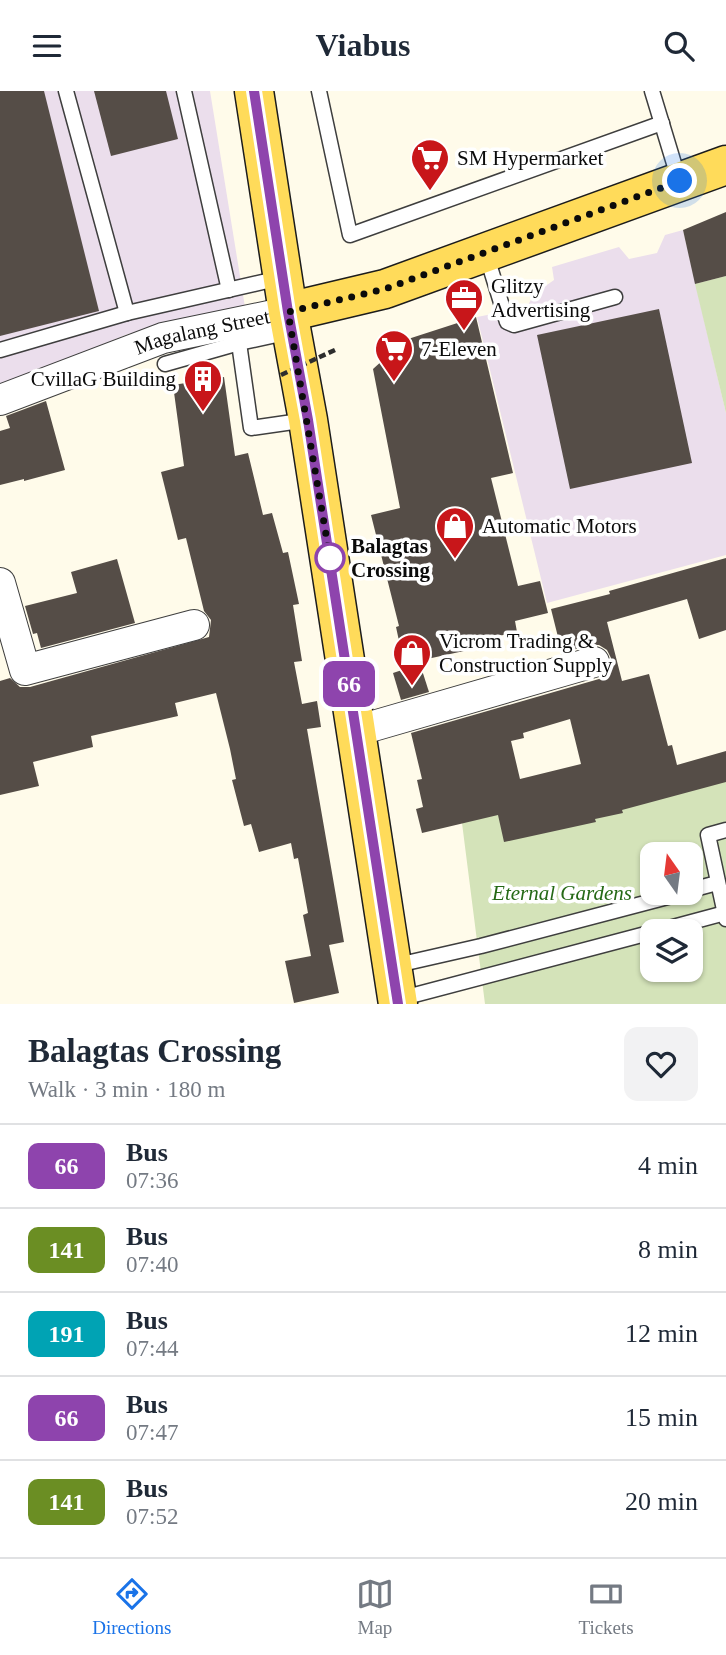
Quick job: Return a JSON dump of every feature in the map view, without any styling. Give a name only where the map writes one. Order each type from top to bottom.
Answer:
[{"type":"main road","points":[[254,91],[396,990]]},
{"type":"main road","points":[[288,307],[385,289],[726,165]]},
{"type":"street","name":"Magalang Street","points":[[0,400],[163,338],[288,307]]},
{"type":"street","points":[[0,583],[25,670],[194,625]]},
{"type":"street","points":[[356,731],[594,662]]},
{"type":"lane","points":[[66,91],[127,313]]},
{"type":"lane","points":[[184,91],[229,290]]},
{"type":"lane","points":[[319,91],[350,235],[662,123]]},
{"type":"lane","points":[[652,91],[680,181]]},
{"type":"lane","points":[[485,253],[507,322],[514,325],[615,297]]},
{"type":"lane","points":[[0,350],[127,313],[229,290],[288,307]]},
{"type":"lane","points":[[165,364],[239,343],[288,307]]},
{"type":"lane","points":[[239,343],[251,428],[308,420]]},
{"type":"lane","points":[[703,921],[725,916],[708,835],[726,830]]},
{"type":"lane","points":[[704,886],[717,883]]},
{"type":"lane","points":[[396,990],[481,946],[640,904]]},
{"type":"lane","points":[[396,990],[640,935]]},
{"type":"path","points":[[281,375],[337,349]]},
{"type":"shaded area","points":[[0,91],[210,91],[245,307],[128,334],[0,387]]},
{"type":"shaded area","points":[[683,230],[726,413],[726,555],[547,603],[477,317],[527,307],[534,294],[554,280],[552,267],[619,247],[629,259],[657,253],[665,235]]},
{"type":"green space","points":[[726,276],[726,413],[695,284]]},
{"type":"green space","name":"Eternal Gardens","points":[[726,754],[726,1004],[485,1004],[462,823]]},
{"type":"building","points":[[0,91],[44,91],[99,311],[0,336]]},
{"type":"building","points":[[94,91],[166,91],[178,139],[111,156]]},
{"type":"building","points":[[726,212],[726,276],[695,284],[683,230]]},
{"type":"building","points":[[659,309],[692,463],[570,489],[537,335]]},
{"type":"building","points":[[476,317],[513,473],[491,478],[518,586],[540,581],[548,613],[515,621],[517,632],[462,644],[464,651],[404,664],[396,627],[399,626],[371,515],[400,508],[373,369],[405,340]]},
{"type":"building","points":[[224,377],[235,456],[248,453],[263,515],[272,513],[283,553],[288,552],[299,604],[293,605],[302,661],[294,662],[302,704],[317,701],[321,727],[307,729],[344,942],[329,945],[339,993],[294,1003],[285,961],[311,956],[303,915],[308,913],[298,858],[294,859],[291,843],[259,852],[251,824],[244,826],[232,780],[236,779],[216,693],[175,703],[178,716],[91,736],[93,747],[33,762],[39,786],[0,795],[0,681],[10,678],[20,687],[30,687],[209,637],[211,620],[204,611],[186,538],[178,540],[161,472],[184,466],[173,385]]},
{"type":"building","points":[[46,401],[65,470],[0,485],[0,431],[10,428],[6,416]]},
{"type":"building","points":[[726,558],[726,630],[699,639],[687,599],[607,622],[622,681],[649,674],[668,746],[672,745],[677,765],[726,751],[726,782],[622,810],[623,813],[595,819],[596,822],[504,842],[498,815],[422,833],[416,809],[423,807],[417,780],[422,779],[411,733],[606,675],[611,667],[611,658],[607,650],[599,645],[562,653],[551,609],[610,594],[609,591]],"holes":[[[570,719],[581,764],[520,779],[511,741],[524,738],[523,733]]]},
{"type":"building","points":[[117,559],[135,623],[41,648],[37,633],[33,634],[25,606],[77,593],[71,572]]},
{"type":"building","name":"Vicrom Trading & Construction Supply","points":[[420,664],[429,692],[401,700],[393,673]]},
{"type":"bus line","name":"66","points":[[254,91],[398,1004]]},
{"type":"place","name":"SM Hypermarket","points":[[430,192]]},
{"type":"place","name":"Glitzy Advertising","points":[[464,332]]},
{"type":"place","name":"7-Eleven","points":[[394,383]]},
{"type":"place","name":"CvillaG Building","points":[[203,413]]},
{"type":"place","name":"Balagtas Crossing","points":[[330,558]]},
{"type":"place","name":"Automatic Motors","points":[[455,560]]},
{"type":"place","name":"Vicrom Trading & Construction Supply","points":[[412,687]]},
{"type":"route","points":[[330,558],[288,312],[385,289],[680,181]]}]
